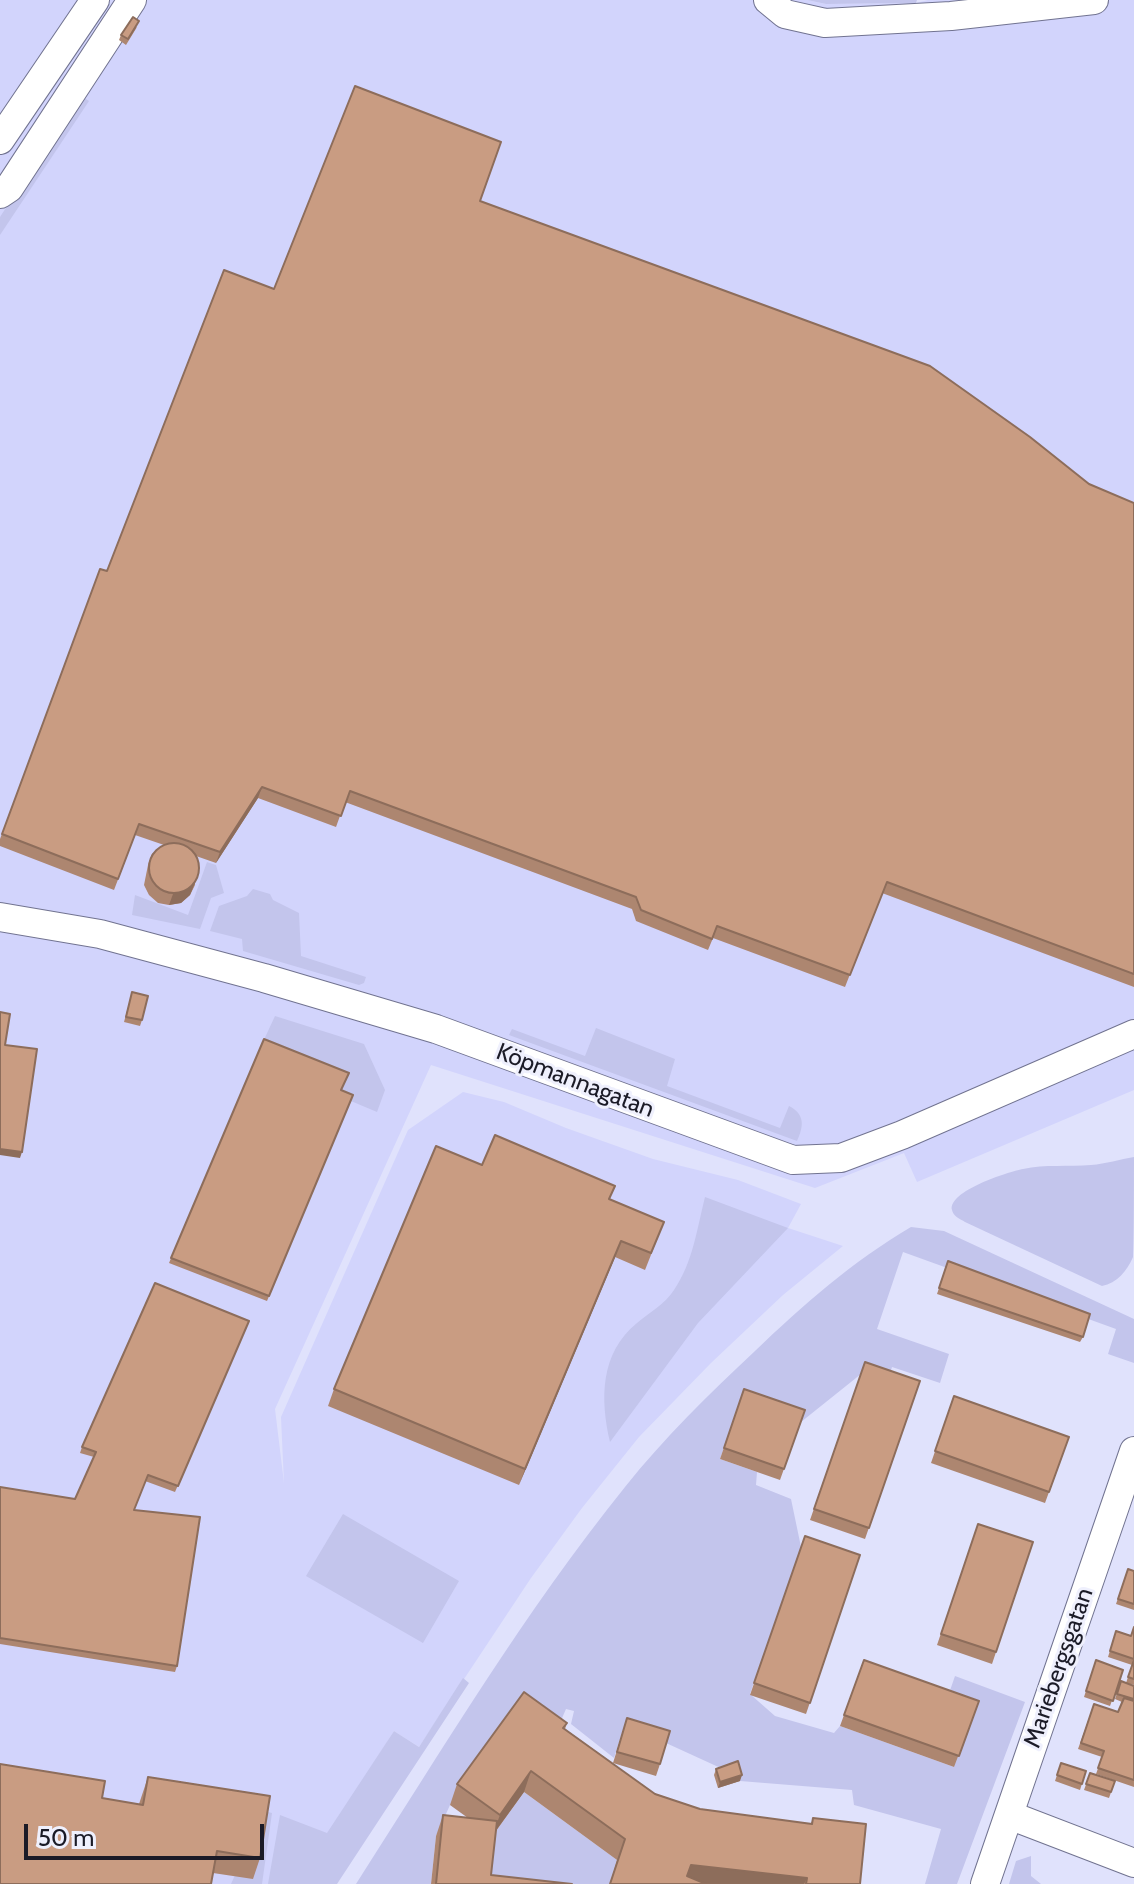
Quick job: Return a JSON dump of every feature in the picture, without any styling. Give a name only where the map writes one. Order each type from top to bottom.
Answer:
[{"type":"street","points":[[0,140],[95,0]]},
{"type":"street","points":[[0,194],[9,188],[132,0]]},
{"type":"street","points":[[768,0],[785,14],[825,23],[951,16],[1094,0]]},
{"type":"street","name":"Köpmannagatan","points":[[0,917],[100,934],[436,1029],[793,1160],[841,1158],[902,1135],[1134,1034]]},
{"type":"street","name":"Mariebergsgatan","points":[[985,1884],[1134,1451]]},
{"type":"street","points":[[1009,1815],[1134,1863]]},
{"type":"shaded area","points":[[0,0],[807,0],[826,4],[916,3],[928,0],[1134,0],[1134,1090],[917,1182],[904,1153],[815,1188],[431,1065],[275,1409],[284,1483],[281,1417],[408,1130],[463,1092],[504,1102],[653,1159],[738,1180],[801,1204],[788,1228],[843,1246],[783,1295],[639,1437],[531,1578],[419,1747],[394,1731],[299,1884],[0,1884]]},
{"type":"shaded area","points":[[807,0],[917,0],[916,3],[826,4]]},
{"type":"shaded area","points":[[80,95],[89,101],[0,235],[0,217]]},
{"type":"shaded area","points":[[207,862],[216,865],[224,893],[211,898],[200,929],[132,915],[135,895],[188,915]]},
{"type":"shaded area","points":[[253,889],[270,894],[273,900],[299,913],[301,956],[366,977],[364,983],[359,985],[243,951],[242,939],[210,931],[219,906],[247,896]]},
{"type":"shaded area","points":[[275,1016],[364,1044],[385,1090],[377,1112],[339,1096],[346,1079],[262,1044]]},
{"type":"shaded area","points":[[596,1028],[675,1059],[667,1086],[780,1128],[789,1106],[802,1121],[797,1141],[509,1035],[512,1029],[585,1056]]},
{"type":"shaded area","points":[[1134,1157],[1133,1257],[1121,1276],[1102,1286],[965,1222],[952,1210],[953,1203],[969,1189],[1015,1171],[1097,1164]]},
{"type":"shaded area","points":[[705,1197],[788,1228],[698,1323],[610,1442],[604,1393],[610,1362],[625,1335],[674,1290],[694,1245]]},
{"type":"shaded area","points":[[911,1227],[944,1231],[1134,1319],[1134,1363],[1108,1354],[1116,1329],[903,1252],[877,1329],[949,1354],[940,1383],[892,1367],[887,1383],[861,1374],[801,1422],[740,1401],[720,1459],[757,1472],[756,1485],[791,1499],[801,1547],[750,1694],[775,1716],[834,1733],[840,1726],[954,1767],[946,1702],[955,1676],[1025,1702],[957,1884],[925,1884],[941,1829],[854,1805],[852,1790],[740,1781],[736,1767],[725,1770],[666,1743],[623,1730],[614,1758],[571,1724],[574,1711],[566,1709],[553,1739],[516,1714],[450,1805],[436,1836],[431,1884],[356,1884],[553,1582],[640,1469],[704,1400],[791,1317],[849,1269]]},
{"type":"shaded area","points":[[343,1514],[459,1581],[423,1643],[306,1576]]},
{"type":"shaded area","points":[[463,1678],[469,1683],[337,1884],[268,1884],[280,1815],[327,1833],[394,1731],[419,1747]]},
{"type":"shaded area","points":[[524,1792],[617,1860],[610,1884],[485,1884],[492,1836]]},
{"type":"shaded area","points":[[264,1811],[272,1813],[262,1884],[231,1884]]},
{"type":"shaded area","points":[[1031,1856],[1031,1876],[1041,1884],[1009,1884],[1016,1861]]},
{"type":"building","points":[[133,17],[139,21],[128,39],[121,35]]},
{"type":"building","points":[[355,86],[501,142],[480,201],[930,366],[1030,437],[1089,484],[1134,503],[1134,974],[887,882],[850,975],[717,926],[712,939],[641,910],[636,897],[350,791],[341,816],[262,787],[220,852],[139,824],[118,879],[2,834],[100,569],[107,571],[224,270],[274,289]]},
{"type":"building","points":[[174,843],[192,850],[199,868],[192,886],[174,893],[156,886],[149,868],[156,850]]},
{"type":"building","points":[[132,992],[148,996],[142,1020],[126,1017]]},
{"type":"building","points":[[0,1012],[10,1014],[5,1045],[37,1049],[22,1152],[0,1149]]},
{"type":"building","points":[[264,1039],[349,1073],[341,1090],[353,1095],[269,1296],[171,1258]]},
{"type":"building","points":[[495,1135],[615,1186],[609,1199],[664,1222],[651,1253],[621,1241],[525,1469],[334,1389],[436,1146],[482,1165]]},
{"type":"building","points":[[948,1261],[1090,1314],[1083,1337],[939,1288]]},
{"type":"building","points":[[155,1283],[249,1321],[178,1486],[148,1475],[134,1510],[200,1517],[177,1666],[0,1638],[0,1487],[75,1499],[96,1452],[82,1447]]},
{"type":"building","points":[[865,1362],[920,1381],[869,1528],[814,1509]]},
{"type":"building","points":[[744,1389],[805,1410],[784,1469],[724,1448]]},
{"type":"building","points":[[954,1396],[1069,1437],[1049,1492],[935,1451]]},
{"type":"building","points":[[978,1524],[1033,1542],[996,1652],[941,1634]]},
{"type":"building","points":[[805,1536],[860,1555],[810,1703],[754,1683]]},
{"type":"building","points":[[1128,1569],[1134,1571],[1134,1604],[1118,1599]]},
{"type":"building","points":[[1134,1627],[1134,1659],[1110,1651],[1116,1631],[1131,1636]]},
{"type":"building","points":[[864,1660],[979,1701],[959,1756],[844,1715]]},
{"type":"building","points":[[1096,1660],[1123,1670],[1113,1701],[1086,1691]]},
{"type":"building","points":[[1134,1660],[1134,1679],[1128,1677]]},
{"type":"building","points":[[1121,1681],[1134,1686],[1134,1699],[1117,1694]]},
{"type":"building","points":[[524,1692],[567,1723],[563,1728],[655,1794],[700,1809],[812,1824],[813,1818],[866,1824],[860,1884],[806,1884],[807,1878],[691,1865],[687,1876],[706,1884],[610,1884],[625,1839],[531,1771],[500,1815],[457,1784]]},
{"type":"building","points":[[1124,1698],[1134,1701],[1134,1780],[1098,1768],[1104,1751],[1081,1743],[1094,1704],[1118,1712]]},
{"type":"building","points":[[627,1718],[670,1731],[660,1764],[617,1752]]},
{"type":"building","points":[[738,1761],[742,1775],[720,1782],[716,1769]]},
{"type":"building","points":[[1061,1763],[1086,1771],[1082,1784],[1057,1775]]},
{"type":"building","points":[[0,1764],[105,1781],[102,1798],[143,1805],[148,1777],[270,1796],[260,1858],[217,1851],[211,1884],[0,1884]]},
{"type":"building","points":[[1090,1773],[1115,1781],[1111,1792],[1086,1784]]},
{"type":"building","points":[[443,1815],[497,1821],[491,1875],[572,1884],[436,1884]]}]
